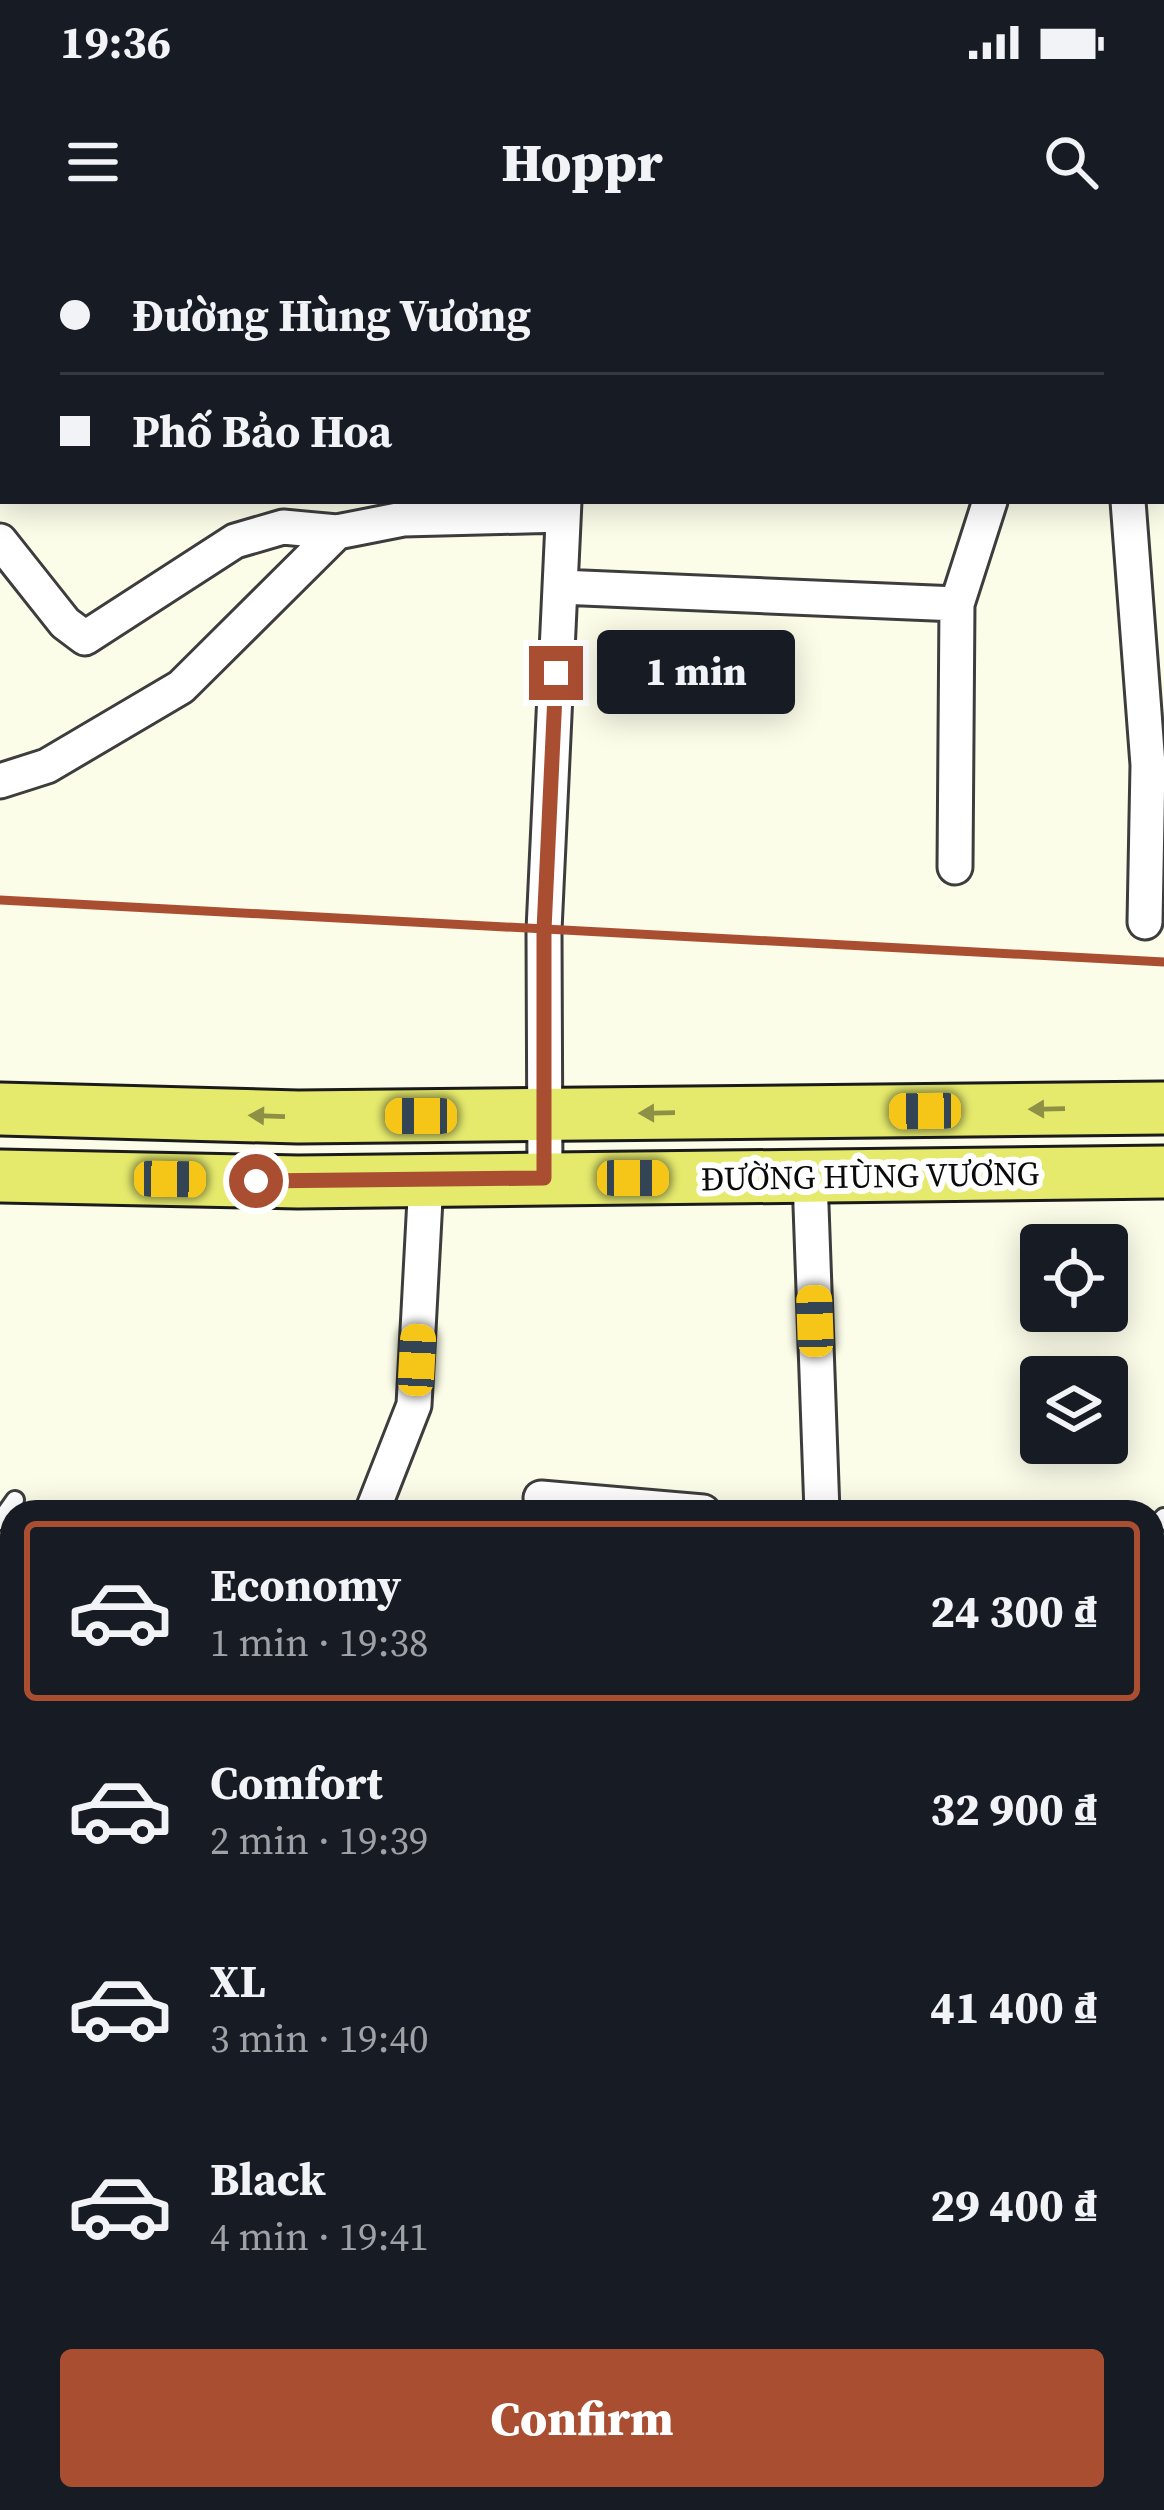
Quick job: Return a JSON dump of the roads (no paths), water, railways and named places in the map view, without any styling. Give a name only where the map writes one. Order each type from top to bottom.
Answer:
[{"type":"main road","name":"ĐƯỜNG HÙNG VƯƠNG","points":[[0,1109],[298,1118],[1164,1108]]},
{"type":"main road","name":"ĐƯỜNG HÙNG VƯƠNG","points":[[0,1176],[426,1180],[1164,1172]]},
{"type":"street","points":[[955,867],[957,604],[989,504]]},
{"type":"street","points":[[1128,504],[1156,765],[1145,922]]},
{"type":"street","points":[[0,541],[65,623],[86,638],[235,541],[283,527],[338,532],[403,519],[563,508],[544,930],[544,1178]]},
{"type":"street","points":[[0,781],[47,766],[181,687],[338,532]]},
{"type":"street","points":[[560,587],[957,604]]},
{"type":"street","points":[[810,1178],[822,1500]]},
{"type":"street","points":[[377,1500],[415,1405],[426,1180]]},
{"type":"street","points":[[542,1498],[565,1500]]},
{"type":"railway","points":[[0,900],[1164,962]]}]
